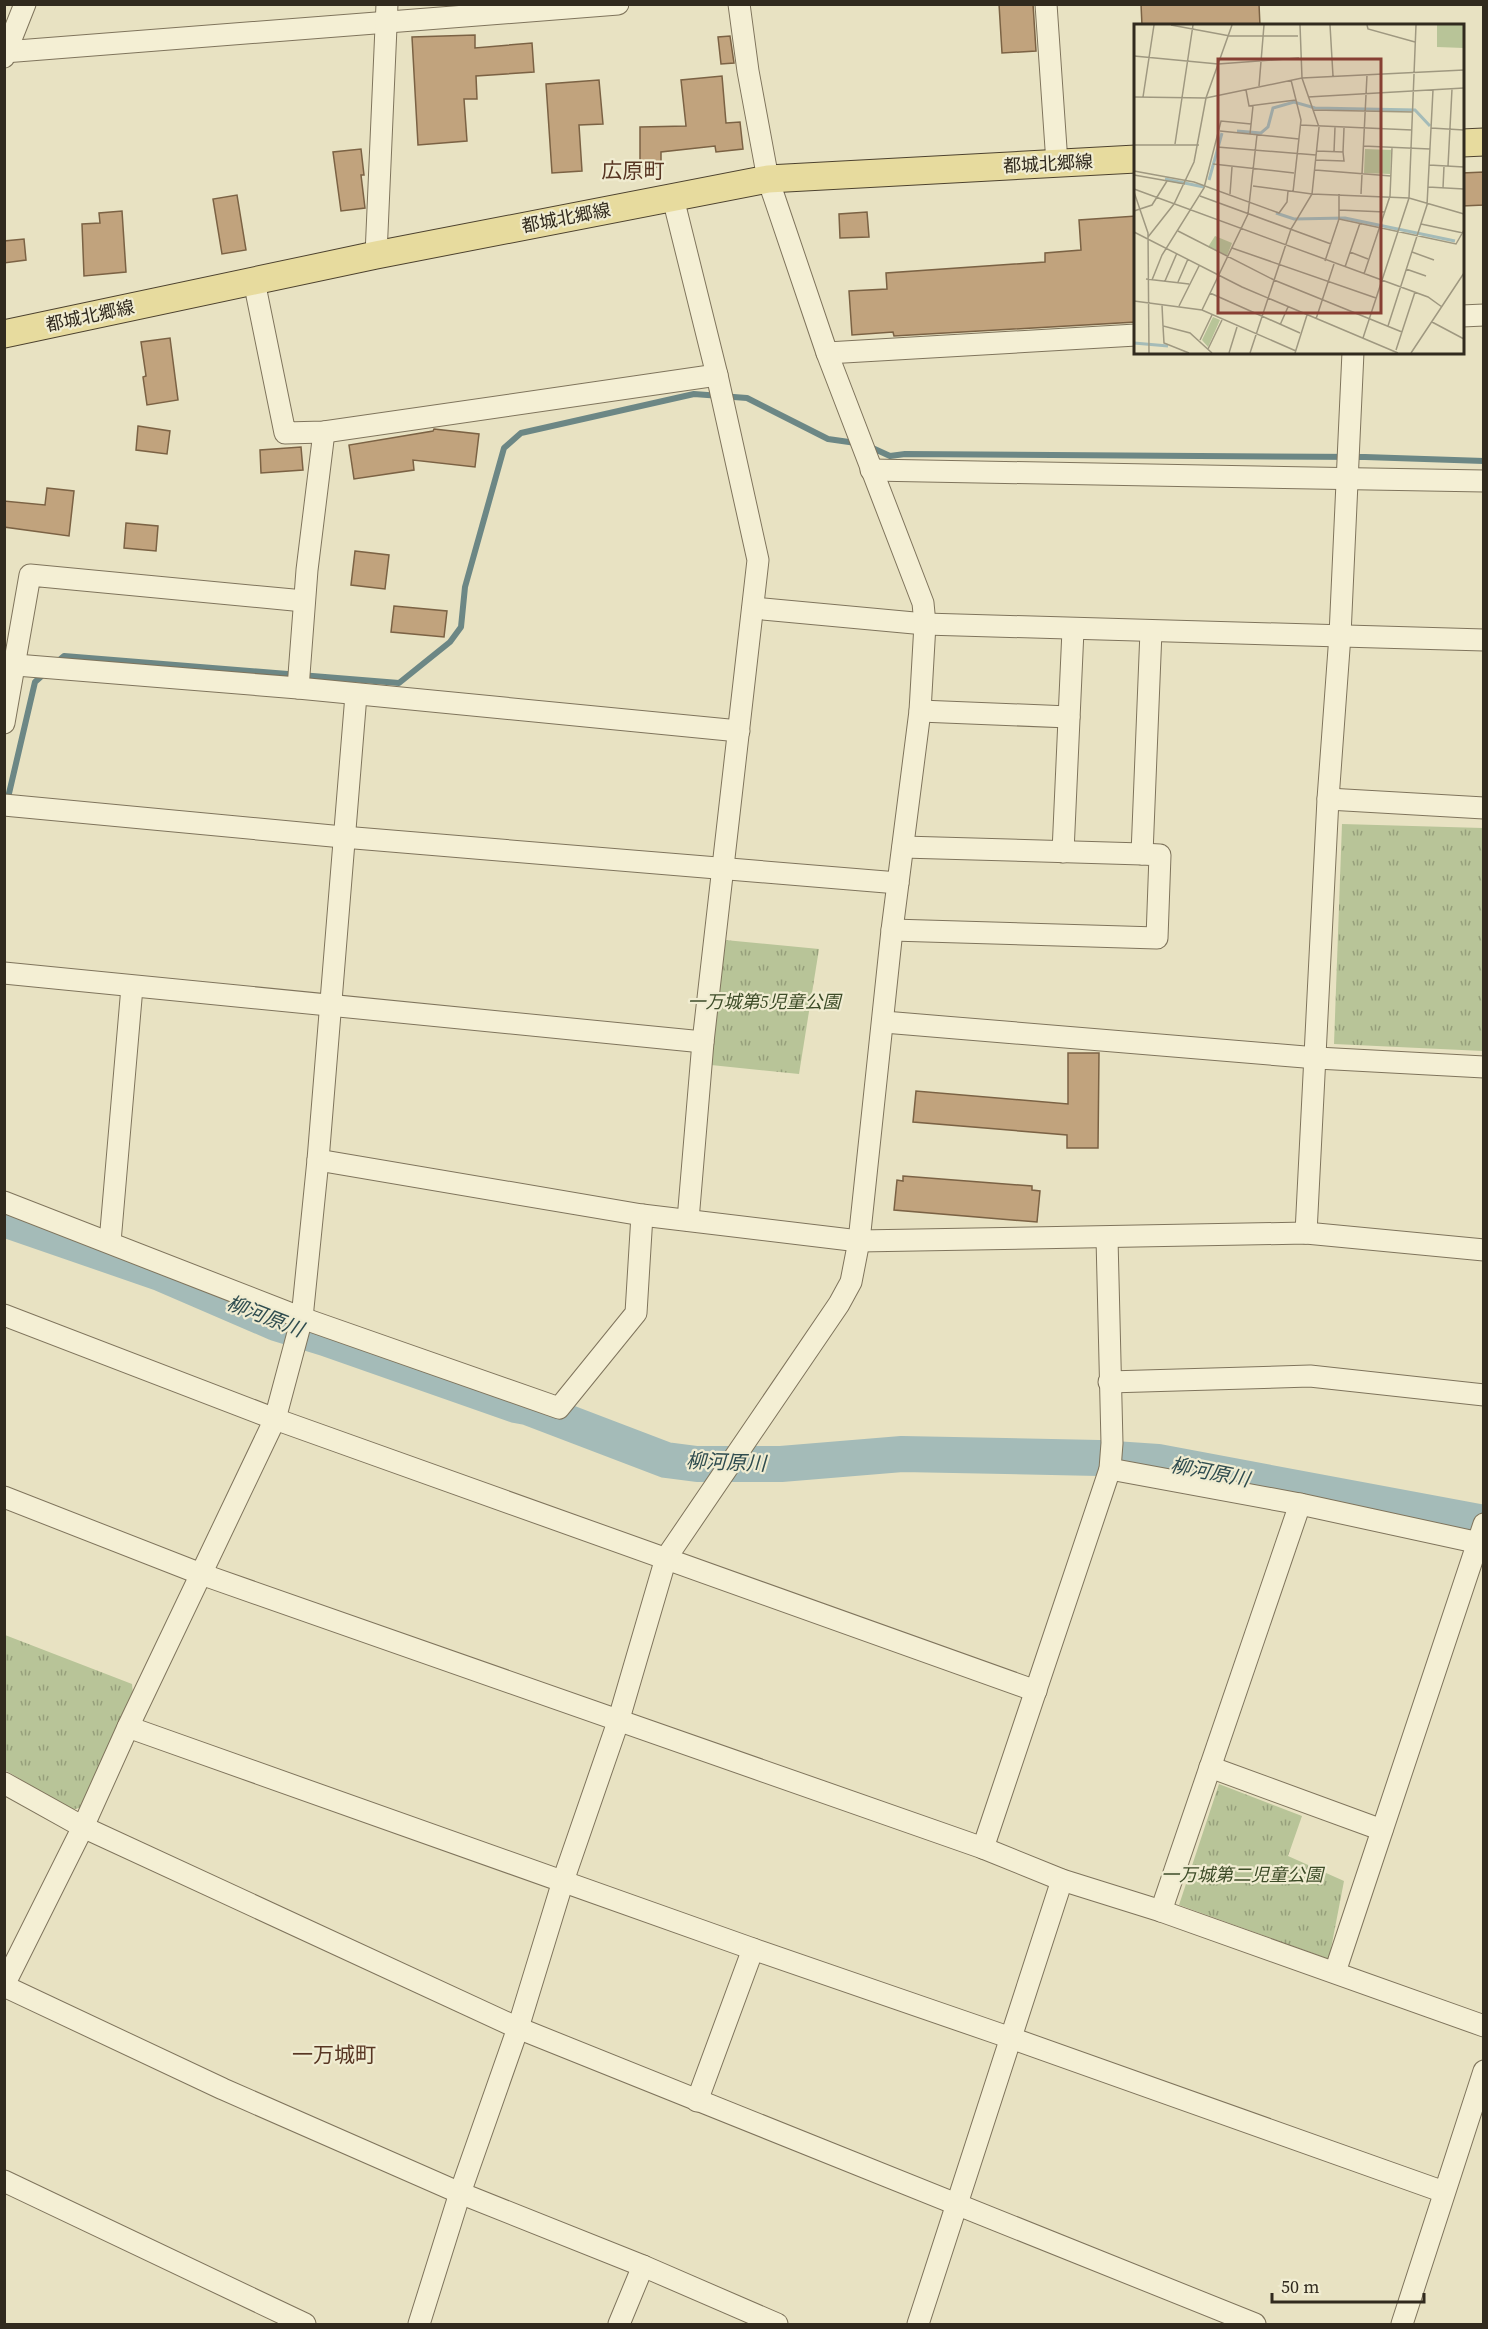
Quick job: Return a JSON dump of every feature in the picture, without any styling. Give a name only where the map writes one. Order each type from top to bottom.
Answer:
[{"type":"main road","points":[[1464,143],[1484,142]]},
{"type":"main road","name":"都城北郷線","points":[[4,334],[376,255],[768,179],[1134,159]]},
{"type":"street","points":[[25,4],[5,54],[387,13],[618,4]]},
{"type":"street","points":[[419,2325],[460,2193],[518,2028],[563,1881],[618,1722],[666,1558],[839,1305],[851,1282],[859,1241],[892,930],[920,711],[925,624],[923,603],[827,353],[768,179],[748,71],[739,4]]},
{"type":"street","points":[[1046,4],[1057,163]]},
{"type":"street","points":[[376,255],[387,13]]},
{"type":"street","points":[[673,198],[717,375],[758,560],[704,1042],[688,1220]]},
{"type":"street","points":[[254,281],[285,433],[324,432],[717,375]]},
{"type":"street","points":[[1464,316],[1484,315]]},
{"type":"street","points":[[827,353],[1134,335]]},
{"type":"street","points":[[1306,1233],[1317,1058],[1328,799],[1340,635],[1353,354]]},
{"type":"street","points":[[298,688],[304,601],[324,432]]},
{"type":"street","points":[[871,470],[1484,481]]},
{"type":"street","points":[[4,723],[30,575],[304,601]]},
{"type":"street","points":[[753,608],[925,624],[1484,640]]},
{"type":"street","points":[[1063,852],[1074,630]]},
{"type":"street","points":[[1142,854],[1151,631]]},
{"type":"street","points":[[16,665],[298,688],[739,731]]},
{"type":"street","points":[[356,695],[318,1160],[300,1328],[275,1419],[128,1727],[83,1827],[4,1985],[223,2089],[460,2193],[643,2266],[777,2325]]},
{"type":"street","points":[[920,711],[1070,717]]},
{"type":"street","points":[[1328,799],[1484,808]]},
{"type":"street","points":[[11,806],[343,837],[898,883]]},
{"type":"street","points":[[892,930],[1157,938],[1160,855],[903,847]]},
{"type":"street","points":[[4,973],[704,1042]]},
{"type":"street","points":[[110,1242],[132,987]]},
{"type":"street","points":[[884,1022],[1317,1058],[1484,1067]]},
{"type":"street","points":[[318,1160],[642,1215],[859,1241],[1306,1233],[1484,1250]]},
{"type":"street","points":[[4,1202],[110,1242],[300,1328],[559,1408],[636,1313],[642,1215]]},
{"type":"street","points":[[983,1848],[1110,1469],[1112,1443],[1107,1238]]},
{"type":"street","points":[[4,1315],[275,1419],[1036,1691]]},
{"type":"street","points":[[1109,1382],[1310,1376],[1484,1395]]},
{"type":"street","points":[[1110,1469],[1480,1538],[1335,1972]]},
{"type":"street","points":[[4,1497],[201,1574],[983,1848],[1062,1880],[1161,1911],[1484,2026]]},
{"type":"street","points":[[1161,1911],[1300,1504]]},
{"type":"street","points":[[128,1727],[1444,2192]]},
{"type":"street","points":[[1210,1767],[1382,1830]]},
{"type":"street","points":[[4,1783],[83,1827],[518,2028],[1256,2325]]},
{"type":"street","points":[[918,2325],[1062,1880]]},
{"type":"street","points":[[697,2101],[753,1949]]},
{"type":"street","points":[[1402,2325],[1484,2071]]},
{"type":"street","points":[[4,2181],[305,2325]]},
{"type":"street","points":[[619,2325],[643,2266]]},
{"type":"green space","points":[[1342,824],[1483,828],[1483,1051],[1334,1044]]},
{"type":"green space","name":"一万城第5児童公園","points":[[725,940],[819,949],[799,1074],[711,1065]]},
{"type":"green space","points":[[5,1635],[132,1684],[133,1694],[82,1807],[72,1810],[5,1770]]},
{"type":"green space","name":"一万城第二児童公園","points":[[1219,1784],[1302,1816],[1288,1856],[1344,1881],[1329,1959],[1179,1905]]},
{"type":"building","points":[[999,4],[1033,4],[1036,51],[1002,53]]},
{"type":"building","points":[[1141,4],[1259,4],[1260,24],[1142,24]]},
{"type":"building","points":[[475,35],[475,48],[532,43],[534,72],[476,76],[477,99],[464,99],[467,141],[418,145],[412,37]]},
{"type":"building","points":[[730,36],[734,63],[721,64],[718,37]]},
{"type":"building","points":[[722,76],[726,123],[740,122],[743,149],[716,152],[715,146],[661,152],[661,167],[640,167],[640,127],[686,126],[681,80]]},
{"type":"building","points":[[599,80],[603,124],[579,125],[582,171],[552,173],[546,84]]},
{"type":"building","points":[[361,149],[365,208],[341,211],[333,152]]},
{"type":"building","points":[[1484,172],[1484,205],[1464,206],[1464,173]]},
{"type":"building","points":[[237,195],[246,250],[222,254],[213,199]]},
{"type":"building","points":[[122,211],[126,272],[84,276],[82,224],[100,223],[99,213]]},
{"type":"building","points":[[867,212],[869,237],[840,238],[839,214]]},
{"type":"building","points":[[1134,216],[1134,322],[894,336],[893,332],[852,335],[849,291],[887,289],[886,273],[1045,262],[1045,253],[1081,250],[1079,220]]},
{"type":"building","points":[[24,239],[26,260],[4,263],[4,241]]},
{"type":"building","points":[[170,338],[178,400],[147,405],[141,342]]},
{"type":"building","points":[[138,426],[170,431],[167,454],[136,450]]},
{"type":"building","points":[[434,429],[479,434],[475,467],[413,460],[414,470],[354,479],[349,445]]},
{"type":"building","points":[[301,447],[303,470],[261,473],[260,450]]},
{"type":"building","points":[[47,488],[74,491],[69,536],[4,527],[4,501],[45,505]]},
{"type":"building","points":[[126,523],[158,526],[156,551],[124,548]]},
{"type":"building","points":[[355,551],[389,555],[385,589],[351,585]]},
{"type":"building","points":[[394,606],[447,611],[444,637],[391,632]]},
{"type":"building","points":[[1068,1053],[1099,1053],[1098,1148],[1067,1148],[1067,1135],[913,1122],[916,1091],[1068,1104]]},
{"type":"building","points":[[903,1176],[1032,1186],[1032,1190],[1040,1191],[1037,1222],[894,1210],[897,1180],[903,1181]]},
{"type":"waterway","points":[[57,662],[64,656],[399,683],[450,642],[461,627],[465,587],[504,448],[521,433],[694,394],[747,398],[828,439],[856,443]]},
{"type":"waterway","points":[[868,446],[890,456],[905,454],[1365,457],[1484,461]]},
{"type":"waterway","points":[[7,802],[35,682],[45,673]]},
{"type":"waterway","name":"柳河原川","points":[[4,1219],[160,1273],[276,1323],[527,1407],[666,1460],[697,1464],[781,1464],[902,1454],[1099,1458],[1158,1462],[1484,1523]]},
{"type":"district","name":"広原町","points":[[633,171]]},
{"type":"district","name":"一万城町","points":[[334,2055]]}]
